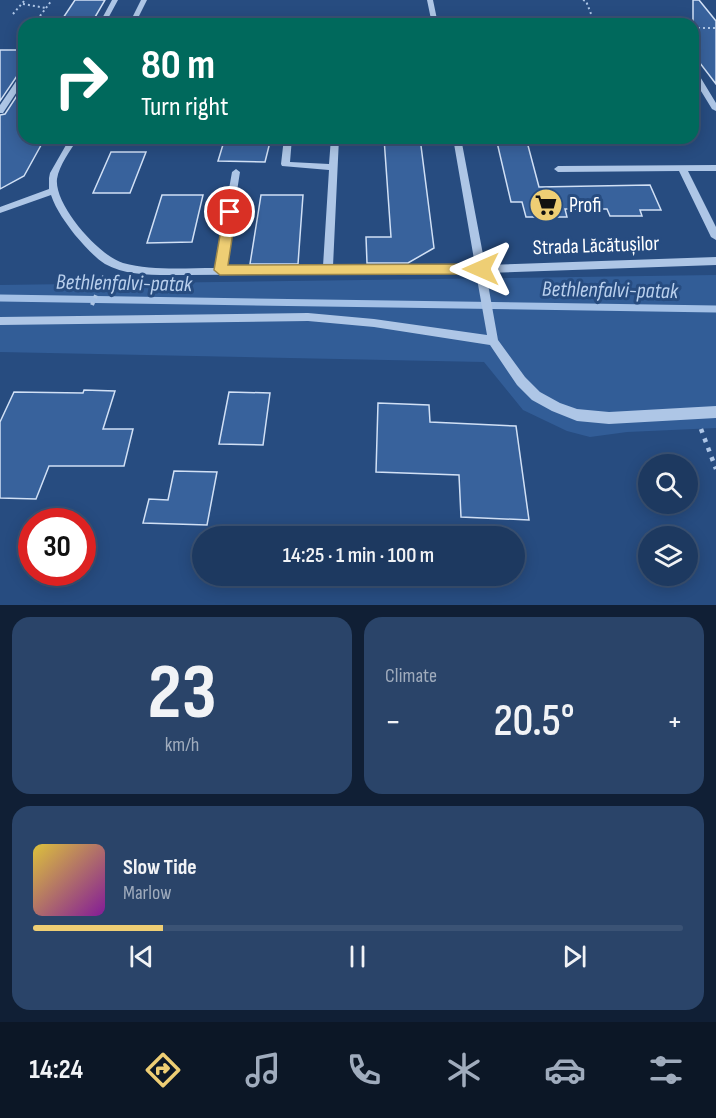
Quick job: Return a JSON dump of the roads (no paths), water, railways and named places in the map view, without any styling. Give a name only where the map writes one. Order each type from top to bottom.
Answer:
[{"type":"street","points":[[105,18],[115,0]]},
{"type":"street","points":[[135,18],[144,0]]},
{"type":"street","points":[[430,0],[434,18]]},
{"type":"street","points":[[699,82],[716,109]]},
{"type":"street","points":[[0,111],[18,85]]},
{"type":"street","points":[[0,210],[52,191],[53,178],[71,144]]},
{"type":"street","points":[[287,144],[285,164],[333,167]]},
{"type":"street","points":[[328,269],[335,144]]},
{"type":"street","points":[[458,144],[481,269],[488,324],[493,341],[521,381],[536,396],[577,415],[609,418],[695,415],[716,412]]},
{"type":"street","points":[[682,168],[716,237]]},
{"type":"street","points":[[558,169],[716,168]]},
{"type":"street","points":[[220,270],[236,172]]},
{"type":"street","name":"Strada Lăcătușilor","points":[[52,191],[78,231],[97,252],[110,262],[138,270],[481,269],[716,261]]},
{"type":"street","points":[[0,321],[308,317],[374,323],[493,341]]},
{"type":"waterway","name":"Bethlenfalvi-patak","points":[[0,298],[716,309]]},
{"type":"place","name":"Profi","points":[[546,205]]}]
